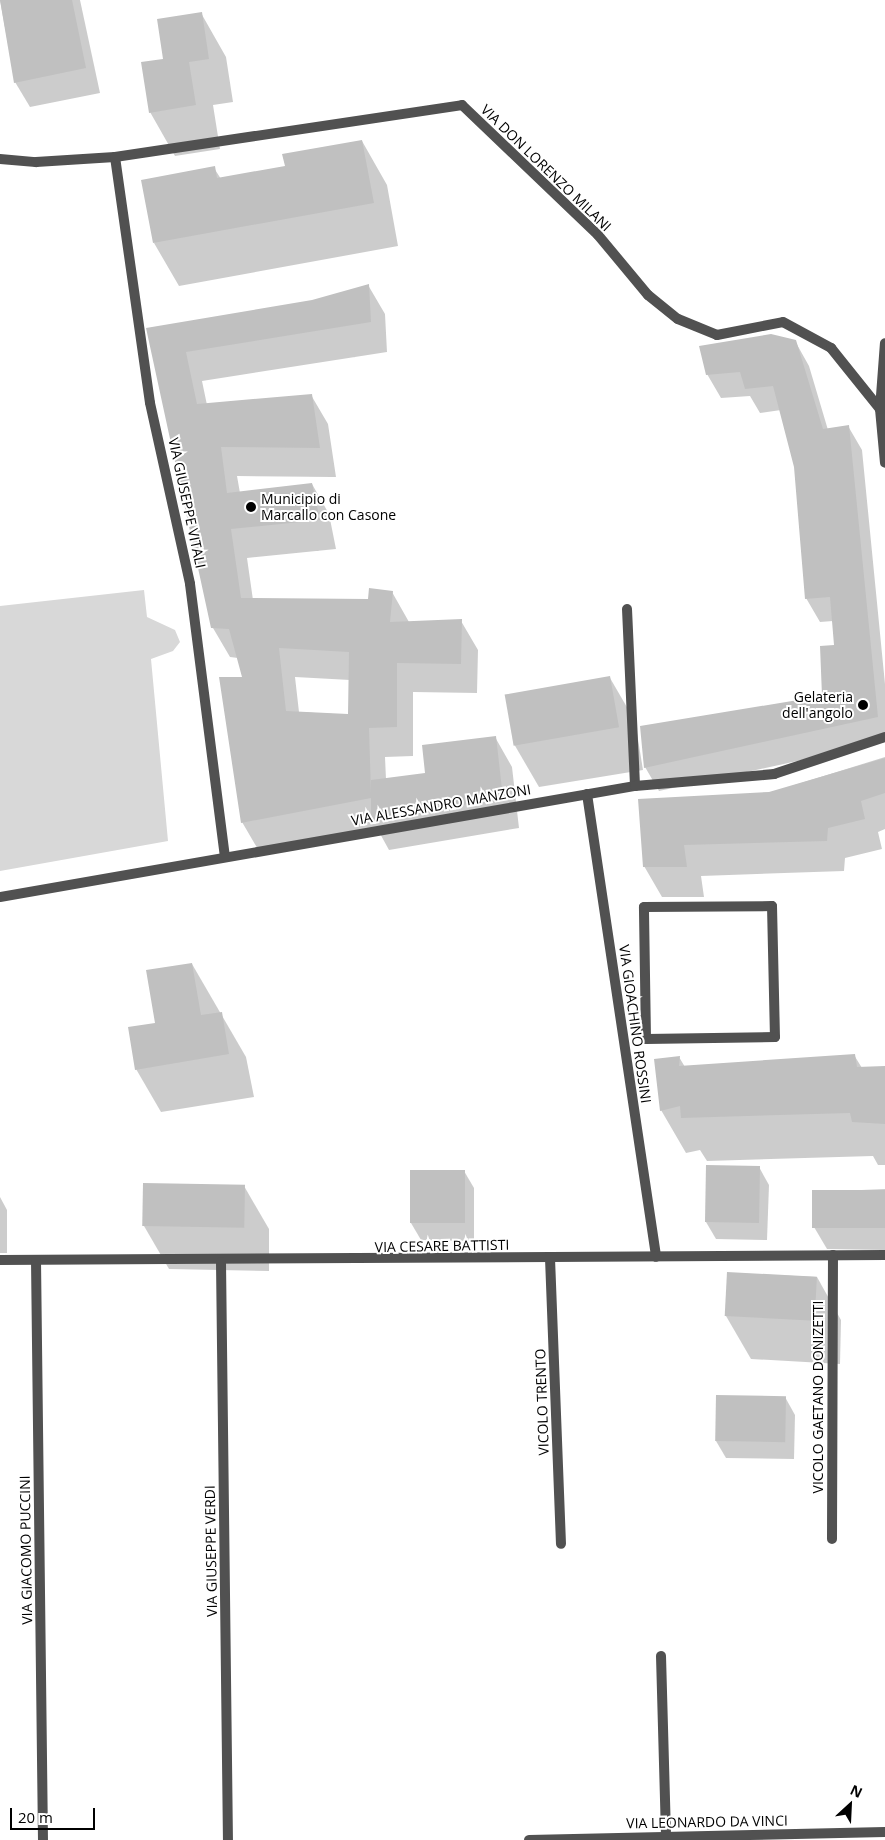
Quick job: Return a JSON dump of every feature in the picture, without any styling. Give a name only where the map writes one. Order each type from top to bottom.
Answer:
[{"type":"street","name":"VIA DON LORENZO MILANI","points":[[0,159],[36,162],[115,157],[462,105],[598,235],[648,295],[678,319],[716,335],[783,322],[831,348],[880,409]]},
{"type":"street","name":"VIA GIUSEPPE VITALI","points":[[115,157],[150,403],[190,584],[225,856]]},
{"type":"street","points":[[885,343],[880,409],[885,463]]},
{"type":"street","points":[[627,609],[635,786]]},
{"type":"street","name":"VIA ALESSANDRO MANZONI","points":[[0,897],[225,856],[635,786],[774,774],[885,737]]},
{"type":"street","name":"VIA GIOACHINO ROSSINI","points":[[588,794],[656,1257]]},
{"type":"street","points":[[772,906],[774,1037],[646,1039],[644,908],[772,906]]},
{"type":"street","name":"VICOLO GAETANO DONIZETTI","points":[[832,1539],[833,1255]]},
{"type":"street","name":"VIA CESARE BATTISTI","points":[[0,1260],[221,1262],[885,1255]]},
{"type":"street","name":"VICOLO TRENTO","points":[[550,1258],[561,1544]]},
{"type":"street","name":"VIA GIACOMO PUCCINI","points":[[36,1260],[43,1840]]},
{"type":"street","name":"VIA GIUSEPPE VERDI","points":[[221,1262],[228,1840]]},
{"type":"street","points":[[661,1656],[666,1837]]},
{"type":"street","name":"VIA LEONARDO DA VINCI","points":[[529,1840],[885,1832]]},
{"type":"shaded area","points":[[144,590],[147,617],[175,630],[180,642],[173,651],[151,659],[168,841],[0,871],[0,606]]},
{"type":"building","points":[[0,0],[72,0],[86,68],[14,83]]},
{"type":"building","points":[[202,12],[209,59],[189,62],[196,105],[149,113],[141,62],[163,59],[157,19]]},
{"type":"building","points":[[362,140],[374,203],[153,243],[141,180],[215,166],[217,178],[285,166],[282,154]]},
{"type":"building","points":[[369,284],[371,322],[186,352],[197,404],[312,394],[320,448],[221,447],[227,493],[312,483],[320,520],[231,529],[241,598],[368,599],[369,588],[393,591],[390,622],[462,619],[461,664],[397,663],[397,727],[369,728],[371,793],[371,780],[425,773],[422,745],[496,736],[503,798],[371,821],[371,798],[241,823],[219,677],[242,677],[229,629],[211,628],[146,328],[312,300]],"holes":[[[279,648],[349,652],[348,714],[286,711]]]},
{"type":"building","points":[[771,334],[796,340],[823,429],[849,425],[878,717],[644,768],[640,726],[822,696],[820,646],[834,645],[830,597],[805,599],[794,467],[773,386],[745,389],[740,372],[706,375],[699,346]]},
{"type":"building","points":[[610,676],[619,727],[514,746],[505,695]]},
{"type":"building","points":[[885,758],[885,793],[861,801],[865,819],[828,828],[827,841],[684,845],[687,867],[643,867],[638,799],[769,792]]},
{"type":"building","points":[[192,963],[201,1015],[222,1012],[229,1054],[135,1070],[128,1027],[155,1023],[146,970]]},
{"type":"building","points":[[855,1054],[857,1067],[885,1066],[885,1124],[852,1122],[850,1113],[681,1118],[680,1106],[660,1111],[654,1059],[680,1056],[679,1066]]},
{"type":"building","points":[[706,1165],[760,1166],[759,1223],[705,1222]]},
{"type":"building","points":[[410,1170],[465,1170],[465,1223],[410,1223]]},
{"type":"building","points":[[143,1183],[245,1185],[244,1228],[142,1226]]},
{"type":"building","points":[[812,1190],[885,1190],[885,1228],[812,1228]]},
{"type":"building","points":[[727,1272],[817,1277],[815,1321],[725,1316]]},
{"type":"building","points":[[716,1395],[786,1396],[785,1442],[715,1441]]},
{"type":"place","name":"Municipio di Marcallo con Casone","points":[[251,507]]},
{"type":"place","name":"Gelateria dell'angolo","points":[[863,705]]}]
